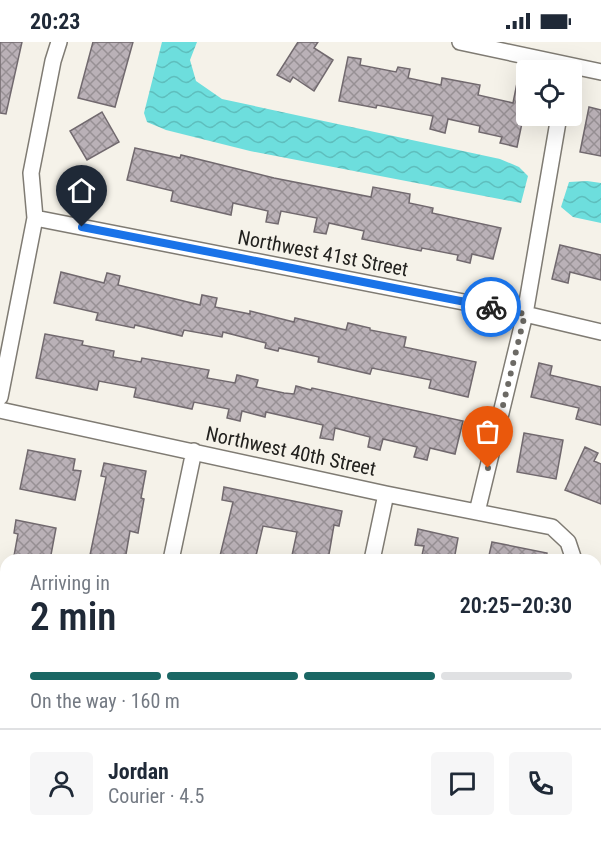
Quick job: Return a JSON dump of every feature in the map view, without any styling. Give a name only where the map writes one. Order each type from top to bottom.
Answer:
[{"type":"street","points":[[0,398],[35,218],[31,172],[53,61],[59,42]]},
{"type":"street","points":[[460,42],[534,60]]},
{"type":"street","points":[[582,70],[601,72]]},
{"type":"street","points":[[477,512],[525,314],[557,126]]},
{"type":"street","name":"Northwest 41st Street","points":[[35,218],[525,314],[601,332]]},
{"type":"street","name":"Northwest 40th Street","points":[[0,410],[386,494],[552,527],[568,542],[572,554]]},
{"type":"street","points":[[172,554],[194,451]]},
{"type":"street","points":[[373,554],[386,494]]},
{"type":"water","points":[[162,42],[197,42],[190,60],[196,81],[222,99],[500,159],[519,167],[528,176],[521,203],[250,151],[166,130],[147,122],[144,113]]},
{"type":"water","points":[[569,182],[601,183],[601,223],[573,217],[561,207]]},
{"type":"building","points":[[0,42],[22,42],[6,114],[0,113]]},
{"type":"building","points":[[93,42],[133,42],[115,107],[78,98]]},
{"type":"building","points":[[298,42],[318,42],[314,48],[333,60],[314,91],[293,77],[290,82],[277,75]]},
{"type":"building","points":[[348,57],[361,59],[360,65],[396,72],[398,67],[410,69],[408,78],[441,85],[442,78],[480,85],[478,95],[513,103],[516,88],[516,126],[521,126],[517,147],[500,143],[502,137],[479,132],[480,126],[448,119],[445,133],[430,129],[433,116],[377,105],[376,108],[339,101]]},
{"type":"building","points":[[589,107],[601,110],[601,156],[580,152]]},
{"type":"building","points":[[102,112],[119,142],[87,160],[70,131]]},
{"type":"building","points":[[135,148],[180,158],[181,155],[274,178],[371,197],[373,187],[410,194],[409,203],[433,208],[432,213],[501,228],[493,259],[472,254],[470,263],[457,260],[458,255],[422,248],[421,251],[362,239],[364,231],[329,223],[326,234],[314,232],[317,218],[281,211],[278,224],[266,222],[268,211],[233,203],[231,215],[171,201],[173,191],[127,180]]},
{"type":"building","points":[[560,245],[601,255],[601,280],[570,272],[568,283],[552,279]]},
{"type":"building","points":[[61,272],[104,283],[107,273],[120,276],[118,285],[200,305],[202,295],[217,298],[215,307],[250,314],[250,311],[294,322],[295,318],[346,330],[348,323],[406,337],[404,347],[476,362],[468,397],[429,388],[431,380],[372,368],[370,374],[318,362],[319,357],[279,348],[278,351],[265,348],[266,343],[223,332],[222,337],[184,330],[182,336],[135,325],[134,328],[96,320],[98,313],[54,303]]},
{"type":"building","points":[[45,334],[83,341],[82,345],[114,351],[113,357],[141,362],[142,358],[209,370],[207,378],[235,383],[237,375],[258,380],[256,387],[284,393],[294,394],[296,386],[311,390],[312,388],[463,421],[455,454],[430,448],[427,460],[414,457],[417,447],[383,439],[380,450],[368,447],[370,437],[335,428],[333,440],[320,438],[323,425],[266,412],[265,417],[242,411],[240,421],[227,418],[229,409],[194,402],[192,409],[134,397],[136,388],[99,381],[97,390],[36,378]]},
{"type":"building","points":[[539,363],[552,366],[550,375],[601,387],[601,425],[576,419],[579,408],[531,397]]},
{"type":"building","points":[[524,433],[563,440],[556,479],[517,472]]},
{"type":"building","points":[[585,447],[598,453],[594,461],[601,464],[601,504],[565,490]]},
{"type":"building","points":[[28,450],[75,459],[73,470],[81,471],[75,500],[20,489]]},
{"type":"building","points":[[104,463],[146,471],[138,533],[130,531],[126,554],[90,554],[106,477],[101,476]]},
{"type":"building","points":[[224,487],[342,511],[339,526],[334,525],[329,554],[292,554],[297,532],[263,526],[256,554],[220,554],[233,502],[222,500]]},
{"type":"building","points":[[16,520],[56,528],[51,554],[14,554],[18,534],[14,533]]},
{"type":"building","points":[[418,529],[458,538],[455,554],[422,554],[424,546],[415,545]]},
{"type":"building","points":[[492,542],[547,553],[547,554],[489,554]]},
{"type":"way so far","points":[[488,468],[525,314],[491,307]]},
{"type":"route","points":[[82,227],[491,307]]}]
